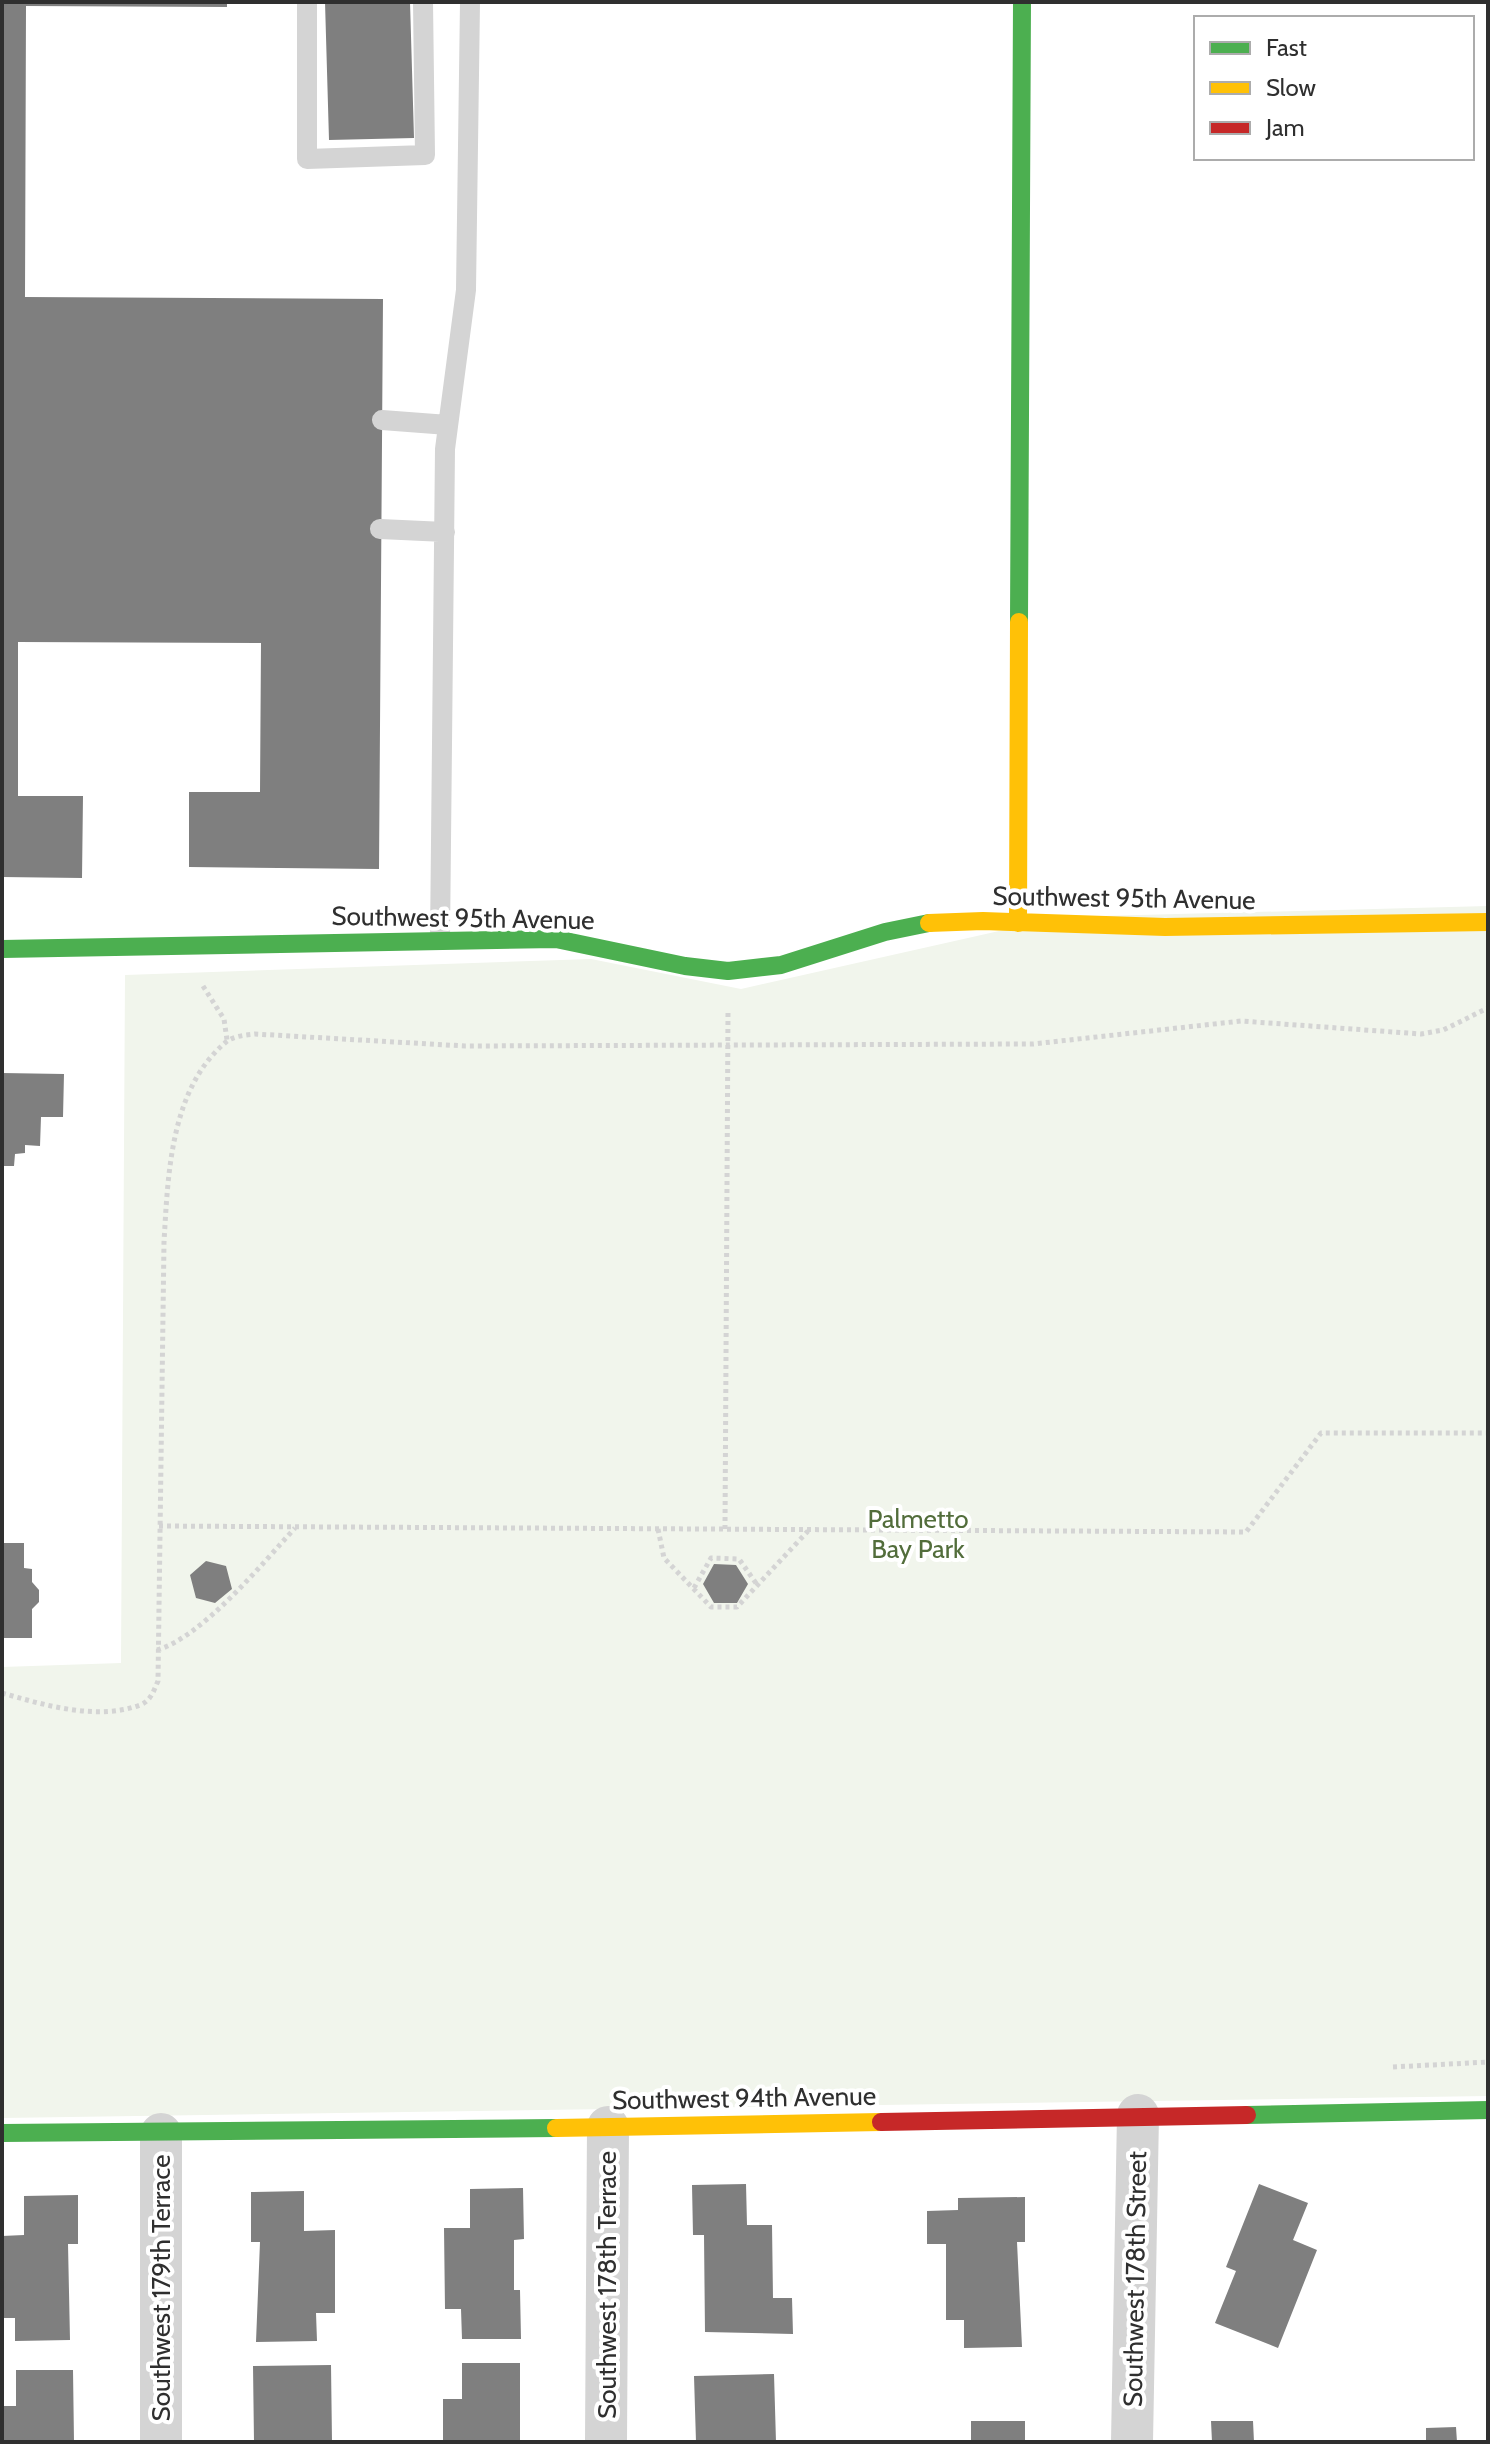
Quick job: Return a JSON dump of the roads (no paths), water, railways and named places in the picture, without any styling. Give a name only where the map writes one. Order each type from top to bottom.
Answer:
[{"type":"street","points":[[1018,923],[1022,2]]},
{"type":"street","name":"Southwest 95th Avenue","points":[[2,949],[440,940],[586,942],[687,967],[753,971],[774,968],[862,937],[914,924],[1018,923],[1119,927],[1488,922]]},
{"type":"street","name":"Southwest 94th Avenue","points":[[2,2133],[161,2134],[1488,2110]]},
{"type":"street","name":"Southwest 178th Street","points":[[1132,2442],[1138,2115]]},
{"type":"street","name":"Southwest 178th Terrace","points":[[606,2442],[608,2127]]},
{"type":"street","name":"Southwest 179th Terrace","points":[[161,2134],[161,2442]]},
{"type":"lane","points":[[307,2],[307,159],[425,155],[423,2]]},
{"type":"lane","points":[[440,940],[448,425],[466,290],[470,2]]},
{"type":"lane","points":[[382,420],[448,425]]},
{"type":"lane","points":[[380,529],[445,532]]},
{"type":"park label","name":"Palmetto Bay Park","points":[[918,1534]]}]
